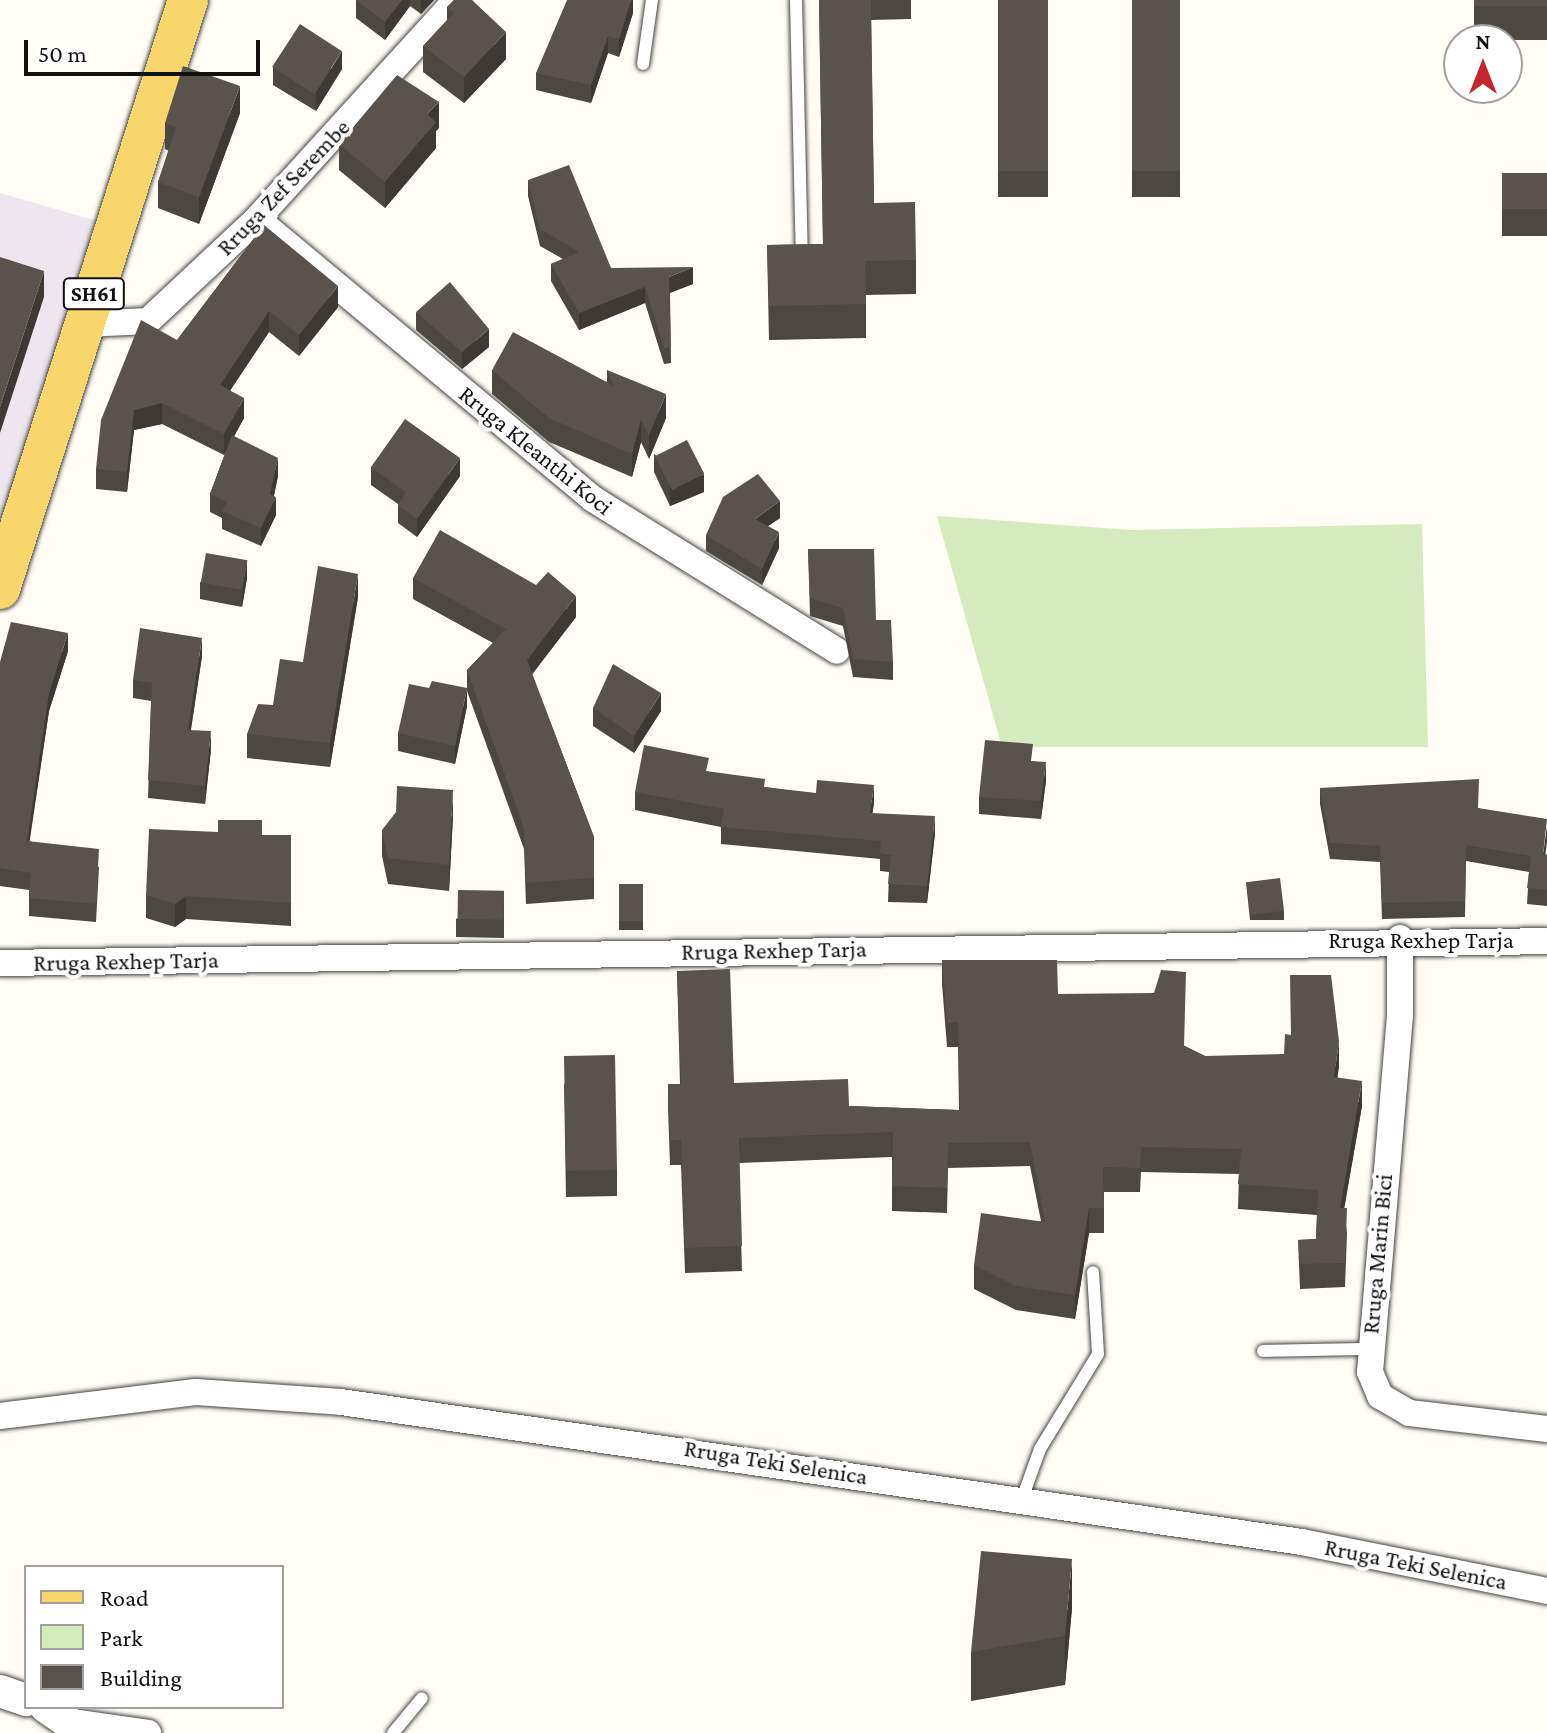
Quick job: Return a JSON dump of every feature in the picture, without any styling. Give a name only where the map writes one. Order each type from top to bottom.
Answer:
[{"type":"main road","name":"SH61","points":[[0,589],[188,0]]},
{"type":"street","name":"Rruga Zef Serembe","points":[[85,324],[148,321],[257,219],[456,0]]},
{"type":"street","name":"Rruga Kleanthi Koci","points":[[257,219],[593,499],[837,651]]},
{"type":"street","name":"Rruga Rexhep Tarja","points":[[0,963],[1400,938],[1547,941]]},
{"type":"street","name":"Rruga Marin Bici","points":[[1400,938],[1400,1015],[1370,1372],[1393,1408],[1547,1429]]},
{"type":"street","name":"Rruga Teki Selenica","points":[[0,1416],[134,1396],[253,1392],[1022,1499],[1302,1542],[1547,1591]]},
{"type":"street","points":[[0,1691],[24,1699]]},
{"type":"street","points":[[68,1721],[148,1733]]},
{"type":"lane","points":[[643,64],[652,0]]},
{"type":"lane","points":[[796,0],[802,260]]},
{"type":"lane","points":[[1022,1499],[1040,1449],[1098,1354],[1093,1272]]},
{"type":"lane","points":[[1263,1351],[1370,1349]]},
{"type":"lane","points":[[393,1733],[422,1698]]},
{"type":"shaded area","points":[[0,193],[97,221],[0,534]]},
{"type":"green space","points":[[937,516],[1131,530],[1422,524],[1428,747],[1002,747]]},
{"type":"building","points":[[356,0],[402,0],[385,22]]},
{"type":"building","points":[[454,0],[472,0],[506,32],[464,77],[423,46],[454,13],[447,7]]},
{"type":"building","points":[[567,0],[631,0],[619,39],[608,36],[591,85],[536,73]]},
{"type":"building","points":[[819,0],[871,0],[874,203],[915,202],[916,260],[865,261],[866,304],[769,306],[767,245],[823,244]]},
{"type":"building","points":[[999,0],[1048,0],[1048,171],[999,171]]},
{"type":"building","points":[[1132,0],[1180,0],[1180,171],[1132,171]]},
{"type":"building","points":[[1474,0],[1547,0],[1547,6],[1474,6]]},
{"type":"building","points":[[300,24],[342,51],[314,94],[272,67]]},
{"type":"building","points":[[183,66],[240,86],[199,197],[158,182],[176,127],[165,123]]},
{"type":"building","points":[[397,75],[439,102],[427,114],[436,122],[385,182],[339,144]]},
{"type":"building","points":[[569,165],[611,268],[693,267],[669,277],[671,347],[664,348],[645,287],[579,313],[551,264],[579,252],[540,229],[528,180]]},
{"type":"building","points":[[1502,173],[1547,173],[1547,209],[1502,209]]},
{"type":"building","points":[[264,225],[338,286],[299,335],[269,311],[220,385],[244,398],[224,434],[162,403],[134,410],[127,472],[96,469],[101,420],[141,320],[177,340]]},
{"type":"building","points":[[0,257],[44,271],[0,407]]},
{"type":"building","points":[[450,282],[489,329],[462,352],[416,312]]},
{"type":"building","points":[[513,332],[614,386],[607,370],[666,394],[649,435],[641,419],[632,454],[549,418],[492,370]]},
{"type":"building","points":[[405,419],[460,458],[417,519],[398,505],[406,492],[371,467]]},
{"type":"building","points":[[232,435],[278,458],[270,494],[276,497],[261,528],[222,511],[227,502],[210,494]]},
{"type":"building","points":[[687,440],[704,474],[672,490],[655,456]]},
{"type":"building","points":[[758,474],[780,501],[755,519],[779,532],[762,569],[706,535],[723,497]]},
{"type":"building","points":[[440,530],[536,585],[548,572],[576,596],[527,660],[594,837],[594,878],[526,883],[524,828],[467,670],[506,629],[413,578]]},
{"type":"building","points":[[808,549],[874,549],[876,620],[891,620],[893,662],[853,659],[843,608],[810,598]]},
{"type":"building","points":[[206,553],[247,560],[242,590],[201,583]]},
{"type":"building","points":[[318,566],[358,574],[330,743],[247,734],[258,704],[273,705],[280,659],[303,662]]},
{"type":"building","points":[[11,622],[68,633],[49,693],[27,841],[99,849],[96,904],[29,898],[31,873],[0,868],[0,662]]},
{"type":"building","points":[[140,628],[202,638],[188,730],[211,731],[205,786],[148,780],[152,683],[133,680]]},
{"type":"building","points":[[613,664],[661,693],[634,736],[593,708]]},
{"type":"building","points":[[432,681],[467,688],[455,746],[398,733],[409,684],[429,688]]},
{"type":"building","points":[[985,740],[1033,744],[1031,761],[1046,762],[1041,801],[979,797]]},
{"type":"building","points":[[644,745],[709,758],[706,771],[765,779],[764,787],[816,793],[817,780],[874,785],[870,813],[935,816],[927,886],[888,884],[891,855],[880,853],[881,841],[721,827],[724,809],[635,792]]},
{"type":"building","points":[[1479,779],[1478,808],[1547,819],[1543,855],[1547,855],[1547,890],[1527,888],[1531,856],[1466,845],[1465,901],[1382,903],[1380,846],[1330,843],[1320,788]]},
{"type":"building","points":[[397,786],[453,790],[449,865],[388,858],[382,830],[396,812]]},
{"type":"building","points":[[218,820],[262,820],[262,835],[291,835],[291,903],[186,896],[175,904],[146,895],[149,829],[218,832]]},
{"type":"building","points":[[1280,878],[1284,911],[1250,915],[1246,882]]},
{"type":"building","points":[[619,884],[643,884],[643,921],[619,921]]},
{"type":"building","points":[[458,890],[504,891],[503,920],[457,919]]},
{"type":"building","points":[[942,960],[1057,960],[1058,994],[1154,993],[1161,970],[1186,972],[1184,1046],[1205,1056],[1284,1054],[1285,1034],[1291,1035],[1290,975],[1331,975],[1339,1041],[1334,1077],[1362,1081],[1340,1208],[1347,1208],[1345,1263],[1300,1264],[1298,1240],[1316,1239],[1318,1190],[1238,1184],[1241,1149],[1141,1147],[1140,1168],[1103,1167],[1104,1208],[1089,1208],[1075,1295],[1016,1286],[974,1265],[981,1213],[1045,1222],[1030,1142],[948,1143],[947,1188],[892,1186],[893,1132],[739,1138],[742,1246],[685,1248],[681,1140],[670,1140],[668,1084],[681,1084],[677,971],[730,969],[734,1083],[848,1079],[849,1106],[960,1110],[958,1022],[947,1023]]},
{"type":"building","points":[[615,1055],[617,1170],[566,1171],[564,1056]]},
{"type":"building","points":[[981,1551],[1072,1559],[1065,1636],[971,1652]]}]
